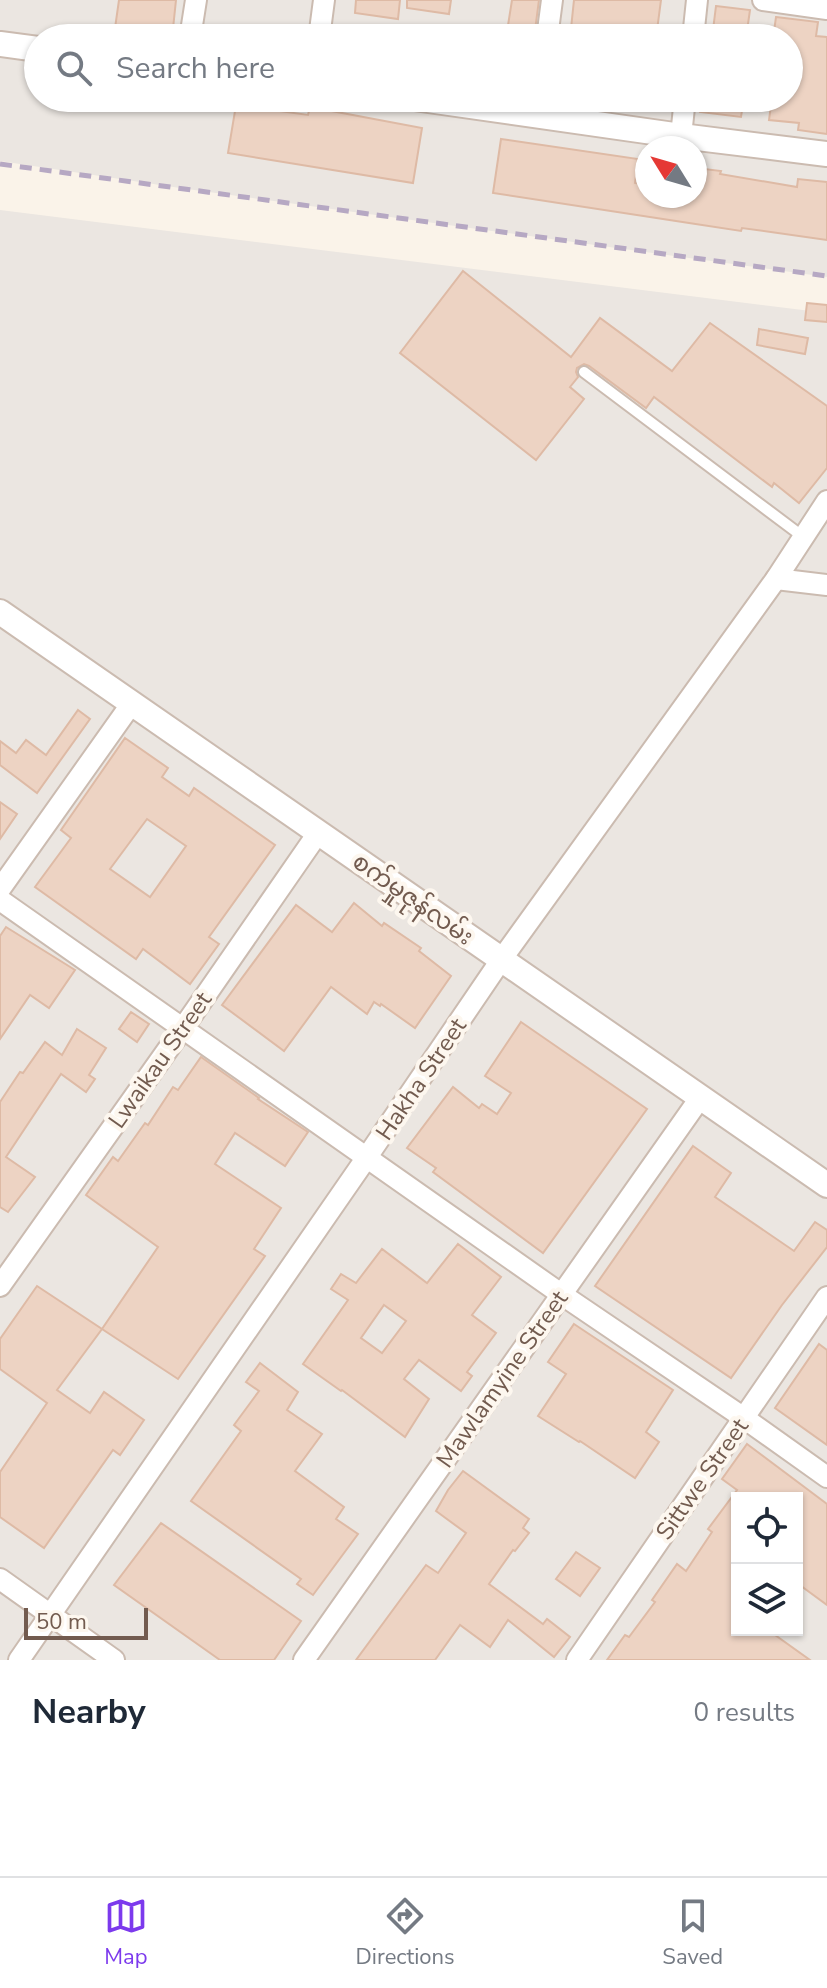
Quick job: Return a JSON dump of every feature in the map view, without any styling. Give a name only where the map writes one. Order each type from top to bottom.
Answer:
[{"type":"street","points":[[192,24],[196,0]]},
{"type":"street","points":[[321,24],[324,0]]},
{"type":"street","points":[[549,24],[552,0]]},
{"type":"street","points":[[694,24],[697,0]]},
{"type":"street","points":[[763,0],[827,9]]},
{"type":"street","points":[[0,44],[24,47]]},
{"type":"street","points":[[563,112],[681,136],[684,112]]},
{"type":"street","points":[[707,139],[827,154]]},
{"type":"street","name":"Hakha Street","points":[[19,1660],[501,960],[776,579],[827,501]]},
{"type":"street","points":[[776,579],[827,585]]},
{"type":"street","name":"စက်မှုဇုန်လမ်း","points":[[0,612],[827,1185]]},
{"type":"street","points":[[0,889],[132,703]]},
{"type":"street","name":"Lwaikau Street","points":[[0,1286],[318,833]]},
{"type":"street","points":[[0,900],[827,1477]]},
{"type":"street","name":"Mawlamyine Street","points":[[304,1660],[700,1098]]},
{"type":"street","name":"Sittwe Street","points":[[577,1660],[827,1297]]},
{"type":"street","points":[[0,1579],[114,1660]]},
{"type":"lane","points":[[584,372],[802,536]]},
{"type":"shaded area","points":[[0,0],[827,0],[827,277],[0,161]]},
{"type":"shaded area","points":[[0,210],[827,313],[827,1660],[0,1660]]},
{"type":"building","points":[[119,0],[176,0],[173,24],[116,24]]},
{"type":"building","points":[[356,0],[400,0],[398,19],[355,13]]},
{"type":"building","points":[[407,0],[451,0],[449,14],[407,8]]},
{"type":"building","points":[[512,0],[539,0],[536,24],[508,24]]},
{"type":"building","points":[[574,0],[661,0],[658,24],[571,24]]},
{"type":"building","points":[[716,6],[750,10],[748,24],[714,24]]},
{"type":"building","points":[[776,17],[818,22],[816,36],[827,37],[827,134],[798,130],[799,123],[769,120],[770,112],[803,112],[803,24],[775,24]]},
{"type":"building","points":[[235,112],[308,115],[309,112],[337,112],[422,128],[413,183],[228,153]]},
{"type":"building","points":[[700,112],[742,112],[741,117]]},
{"type":"building","points":[[501,139],[635,159],[635,208],[707,208],[707,169],[797,187],[798,179],[827,182],[827,240],[742,228],[741,231],[493,193]]},
{"type":"building","points":[[463,271],[571,357],[600,318],[672,371],[710,323],[827,406],[827,468],[799,503],[774,483],[772,487],[654,397],[646,408],[584,364],[577,368],[578,377],[570,387],[584,399],[536,460],[400,353]]},
{"type":"building","points":[[807,303],[827,305],[827,322],[805,320]]},
{"type":"building","points":[[759,329],[808,338],[805,354],[757,345]]},
{"type":"building","points":[[78,710],[90,719],[37,793],[0,765],[0,741],[16,753],[26,740],[46,755]]},
{"type":"building","points":[[125,738],[168,768],[162,777],[189,796],[194,788],[275,845],[209,937],[219,944],[190,984],[143,949],[136,959],[35,887],[71,838],[61,830]],"holes":[[[147,819],[186,846],[150,897],[110,869]]]},
{"type":"building","points":[[0,802],[17,814],[0,839]]},
{"type":"building","points":[[354,903],[382,926],[384,923],[421,948],[419,951],[451,976],[415,1028],[381,1004],[374,1002],[367,1014],[331,987],[284,1051],[222,1005],[296,905],[332,932]]},
{"type":"building","points":[[6,927],[75,970],[49,1008],[30,995],[0,1039],[0,936]]},
{"type":"building","points":[[131,1012],[149,1024],[137,1042],[119,1029]]},
{"type":"building","points":[[521,1022],[647,1109],[543,1253],[433,1172],[436,1168],[407,1148],[453,1087],[479,1108],[482,1104],[497,1114],[511,1093],[485,1076]]},
{"type":"building","points":[[77,1029],[106,1048],[89,1075],[95,1079],[86,1092],[61,1074],[6,1157],[35,1177],[8,1212],[0,1207],[0,1102],[45,1042],[62,1055]]},
{"type":"building","points":[[201,1057],[308,1132],[285,1166],[235,1133],[215,1164],[281,1208],[254,1249],[265,1256],[178,1379],[102,1329],[158,1247],[86,1195],[113,1157],[118,1161],[145,1123],[148,1125],[173,1087],[178,1090]]},
{"type":"building","points":[[693,1146],[731,1173],[715,1197],[794,1251],[815,1222],[827,1230],[827,1247],[731,1378],[595,1286]]},
{"type":"building","points":[[458,1244],[501,1277],[472,1315],[496,1333],[467,1372],[472,1376],[461,1391],[419,1360],[404,1379],[429,1399],[405,1437],[303,1364],[348,1300],[331,1289],[341,1274],[356,1283],[382,1249],[427,1283]],"holes":[[[384,1305],[406,1321],[382,1353],[361,1338]]]},
{"type":"building","points":[[37,1286],[102,1329],[57,1390],[90,1413],[104,1392],[144,1420],[120,1455],[113,1450],[44,1548],[0,1517],[0,1472],[47,1403],[0,1369],[0,1339]]},
{"type":"building","points":[[574,1324],[673,1390],[646,1432],[659,1442],[635,1478],[538,1416],[566,1374],[548,1362]]},
{"type":"building","points":[[819,1344],[827,1350],[827,1445],[775,1408]]},
{"type":"building","points":[[260,1363],[298,1392],[287,1410],[322,1434],[295,1471],[344,1507],[336,1519],[358,1534],[313,1595],[297,1584],[301,1579],[191,1501],[241,1431],[234,1425],[259,1391],[246,1382]]},
{"type":"building","points":[[747,1444],[827,1504],[827,1605],[803,1587],[803,1492],[736,1492],[737,1490],[722,1479]]},
{"type":"building","points":[[463,1471],[529,1519],[523,1528],[529,1533],[489,1584],[543,1624],[547,1619],[570,1637],[554,1657],[508,1620],[490,1647],[460,1625],[435,1660],[356,1660],[426,1565],[438,1573],[466,1533],[436,1511]]},
{"type":"building","points":[[731,1498],[731,1636],[776,1636],[810,1660],[607,1660],[655,1602],[652,1600],[677,1564],[686,1571],[712,1532],[708,1529]]},
{"type":"building","points":[[161,1523],[301,1621],[274,1660],[220,1660],[114,1585]]},
{"type":"building","points":[[576,1552],[600,1568],[580,1596],[556,1579]]},
{"type":"railway","points":[[0,164],[827,276]]}]
